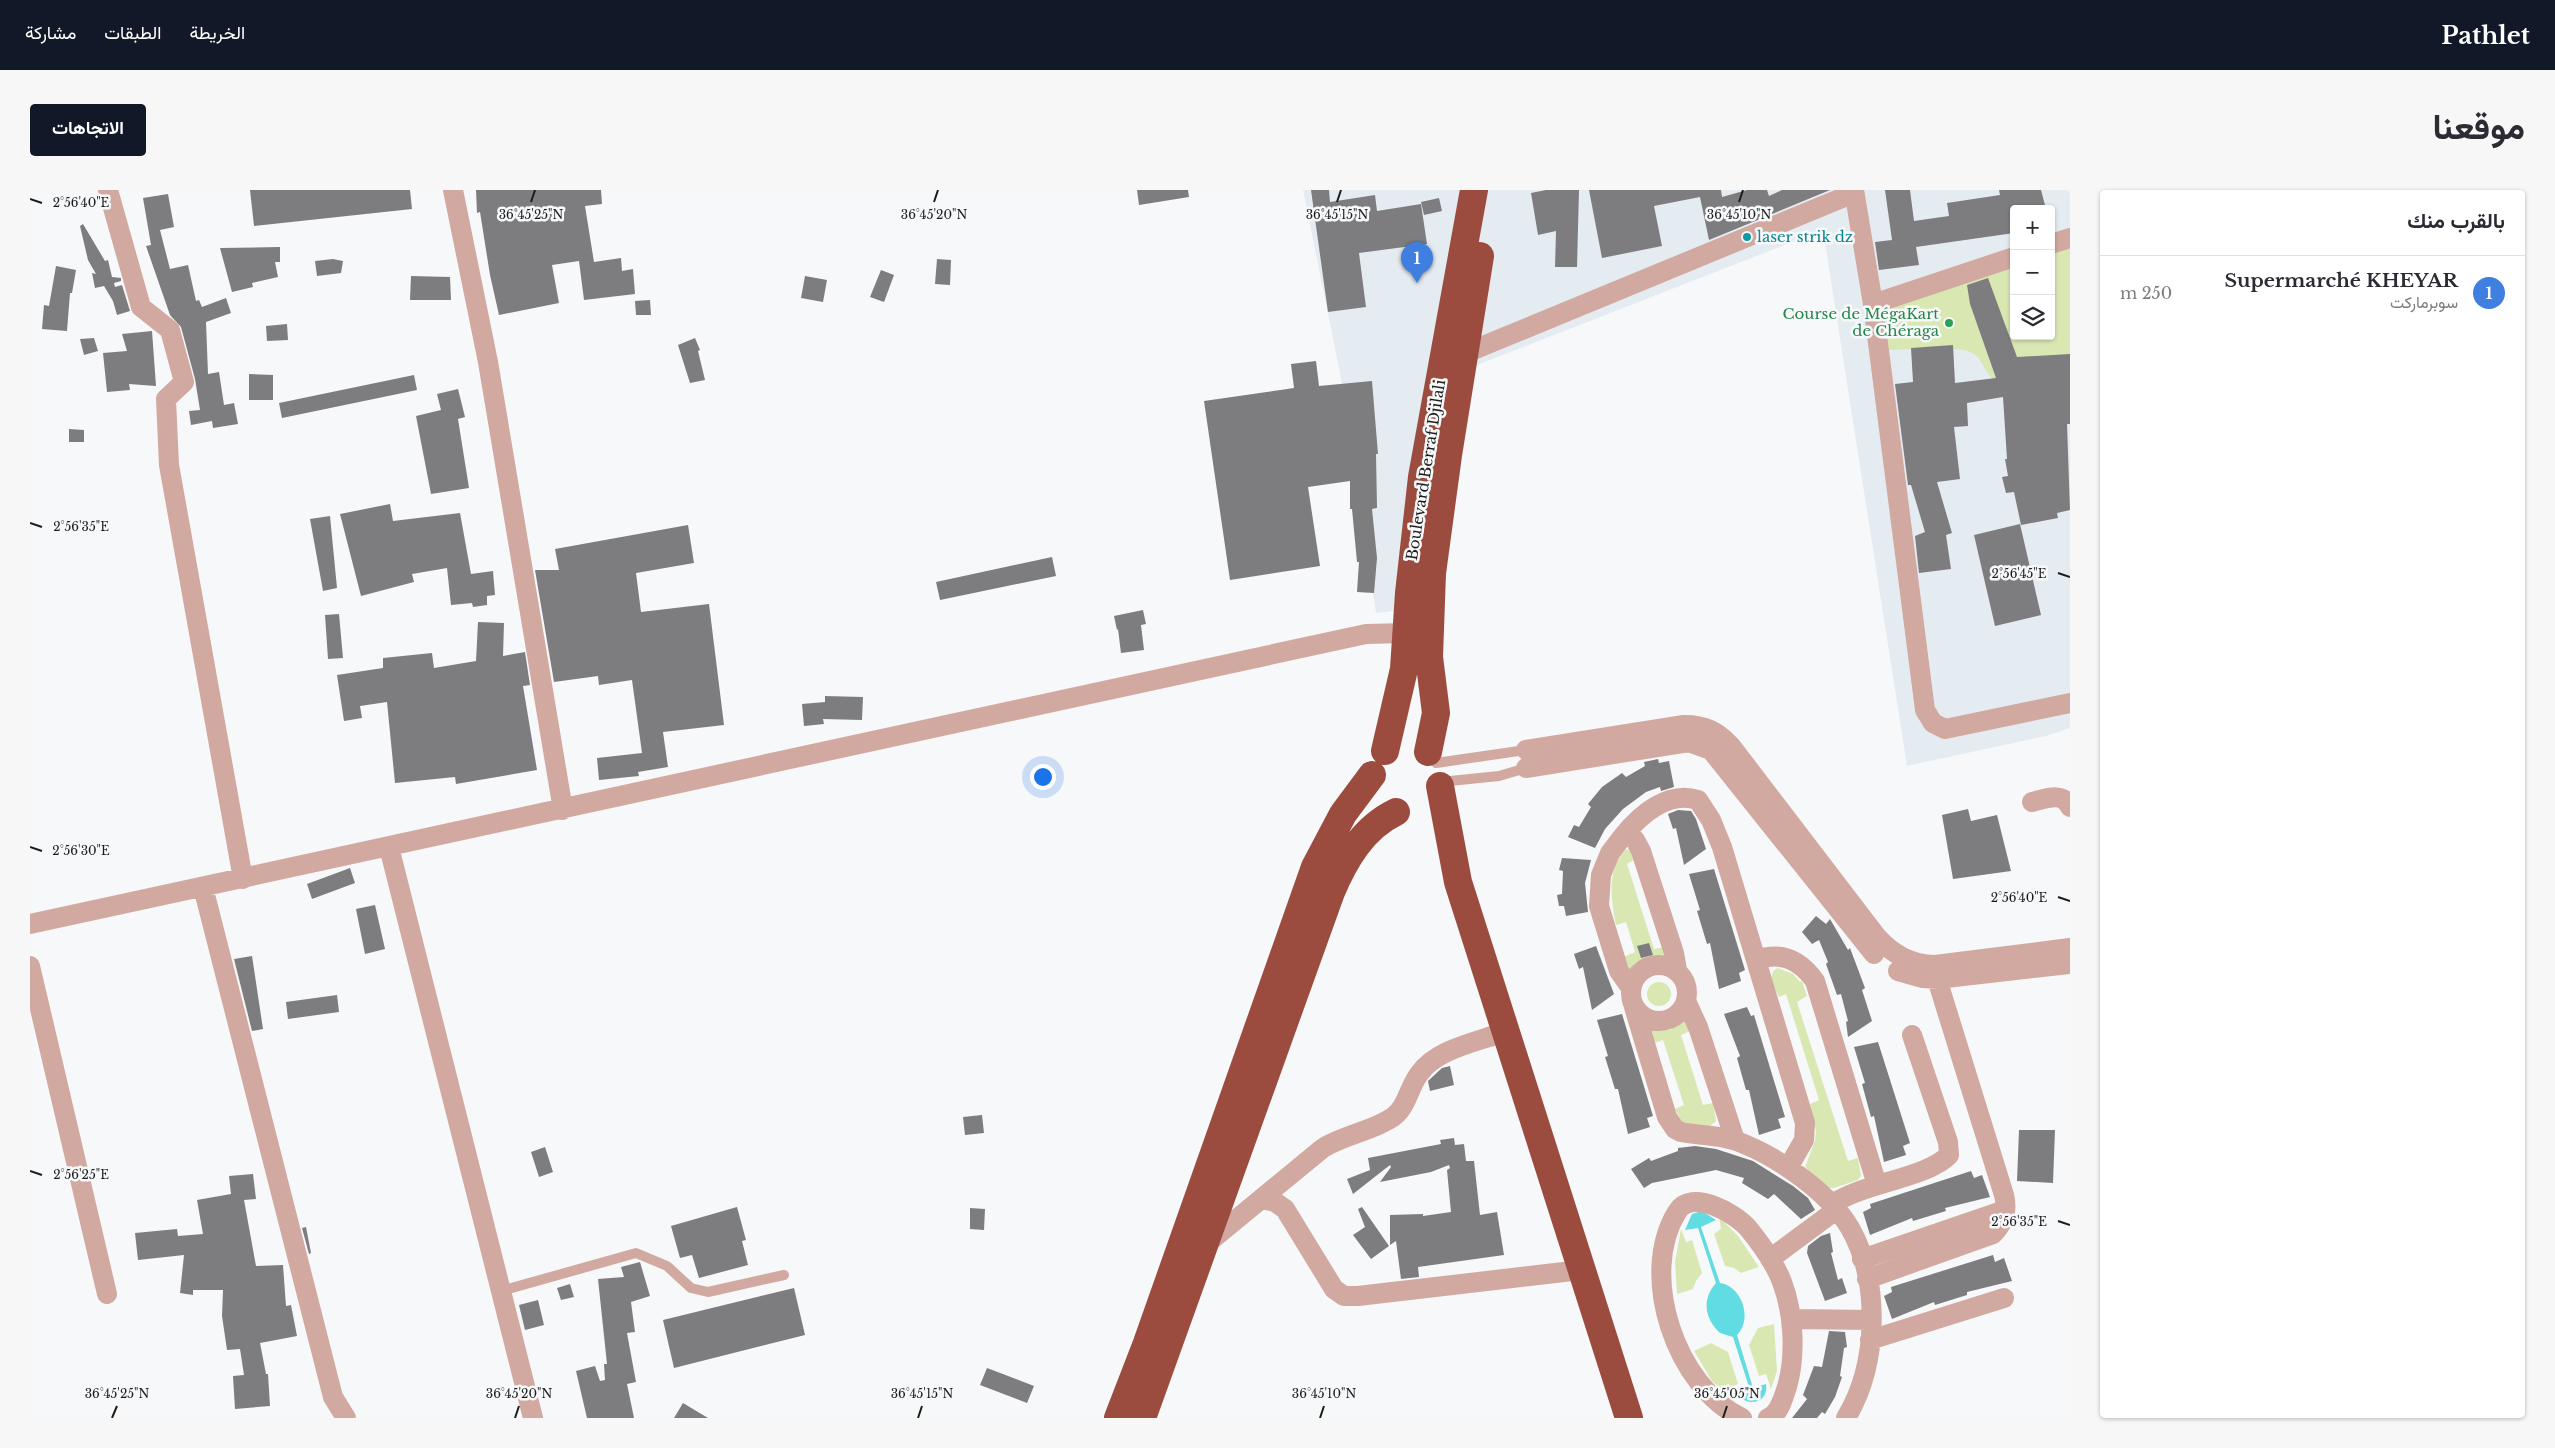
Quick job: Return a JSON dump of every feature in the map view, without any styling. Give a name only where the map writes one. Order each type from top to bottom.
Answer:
[{"type":"highway","name":"Boulevard Berraf Djilali","points":[[1385,751],[1400,689],[1422,477],[1474,190]]},
{"type":"highway","name":"Boulevard Berraf Djilali","points":[[1436,771],[1436,712],[1429,658],[1432,573],[1448,455],[1492,190]]},
{"type":"highway","points":[[1396,812],[1380,802],[1372,785],[1374,766],[1385,751],[1402,744],[1412,744],[1436,771],[1458,882],[1504,1032],[1629,1418]]},
{"type":"highway","points":[[1143,1416],[1339,872],[1357,844],[1386,817],[1396,812],[1414,812],[1431,803],[1436,771]]},
{"type":"highway","points":[[1118,1418],[1147,1343],[1315,867],[1343,814],[1372,775]]},
{"type":"street","points":[[108,190],[140,307],[170,330],[184,382],[166,399],[169,465],[243,878]]},
{"type":"street","points":[[453,190],[488,362],[563,810]]},
{"type":"street","points":[[1466,353],[1854,191],[1873,304],[1925,710],[1933,723],[1945,729],[2070,703]]},
{"type":"street","points":[[2055,243],[2070,238]]},
{"type":"street","points":[[1873,304],[2010,258]]},
{"type":"street","points":[[30,924],[563,810],[1366,634],[1407,633]]},
{"type":"street","points":[[1526,759],[1684,725],[1698,725],[1711,729],[1722,736],[1731,746],[1877,937],[1893,952],[1913,962],[1935,965],[2070,948]]},
{"type":"street","points":[[1526,759],[1677,743],[1700,744],[1719,758],[1874,954],[1903,973],[1937,980],[2070,964]]},
{"type":"street","points":[[1788,1168],[1804,1140],[1805,1122],[1722,847],[1711,820],[1698,800],[1682,797],[1661,804],[1637,819],[1615,845],[1605,865],[1599,890],[1599,906],[1617,966],[1632,998],[1670,1124],[1681,1132],[1735,1140],[1788,1168],[1834,1208],[1849,1228],[1862,1259],[1867,1279],[1870,1330],[1860,1386],[1846,1418]]},
{"type":"street","points":[[2032,802],[2060,797],[2065,799],[2070,807]]},
{"type":"street","points":[[1623,836],[1627,835],[1635,840],[1641,850],[1674,953],[1677,970],[1686,984],[1686,1000],[1698,1027],[1735,1140]]},
{"type":"street","points":[[389,847],[533,1418]]},
{"type":"street","points":[[203,887],[333,1397],[346,1418]]},
{"type":"street","points":[[1756,960],[1776,955],[1785,957],[1801,965],[1815,981],[1877,1185]]},
{"type":"street","points":[[1677,970],[1670,966],[1653,965],[1638,973],[1632,998],[1646,1018],[1662,1021],[1678,1014],[1686,1000]]},
{"type":"street","points":[[30,966],[107,1294]]},
{"type":"street","points":[[1867,1279],[1993,1234],[2003,1222],[2005,1210],[2004,1195],[1937,980]]},
{"type":"street","points":[[1204,1246],[1323,1148],[1346,1136],[1375,1127],[1396,1115],[1403,1106],[1420,1072],[1438,1056],[1504,1032]]},
{"type":"street","points":[[1770,1258],[1834,1208],[1844,1196],[1943,1161],[1950,1149],[1912,1036]]},
{"type":"street","points":[[1262,1199],[1275,1202],[1285,1209],[1334,1289],[1344,1296],[1358,1296],[1582,1270]]},
{"type":"street","points":[[1742,1418],[1715,1402],[1688,1366],[1664,1307],[1660,1279],[1661,1250],[1668,1226],[1680,1207],[1690,1202],[1705,1202],[1726,1211],[1747,1227],[1770,1258],[1783,1283],[1791,1320],[1790,1374],[1780,1407],[1768,1418]]},
{"type":"street","points":[[1862,1259],[2005,1210]]},
{"type":"street","points":[[1791,1320],[1870,1330],[2004,1298]]},
{"type":"lane","points":[[1436,771],[1499,776],[1526,759]]},
{"type":"lane","points":[[1436,771],[1526,759]]},
{"type":"lane","points":[[501,1291],[636,1253],[667,1266],[691,1288],[708,1292],[784,1275]]},
{"type":"shaded area","points":[[1303,190],[2070,190],[2070,728],[2046,736],[1907,766],[1823,230],[1426,385],[1394,611],[1376,613],[1340,373]]},
{"type":"green space","name":"Course de MégaKart de Chéraga","points":[[2070,248],[2070,365],[1996,381],[1989,375],[1980,360],[1974,354],[1967,351],[1946,348],[1889,350],[1881,309],[2010,267],[2010,340],[2055,340],[2055,253]]},
{"type":"green space","points":[[1626,849],[1632,852],[1634,860],[1627,864],[1654,949],[1664,947],[1666,958],[1656,957],[1647,960],[1638,964],[1630,971],[1624,957],[1635,952],[1626,922],[1616,925],[1612,896],[1615,866]]},
{"type":"green space","points":[[1778,968],[1793,974],[1800,982],[1802,981],[1807,996],[1797,1002],[1848,1161],[1858,1158],[1861,1176],[1858,1180],[1834,1188],[1827,1188],[1805,1167],[1815,1141],[1816,1131],[1810,1104],[1819,1100],[1786,994],[1779,997],[1771,981],[1773,971]]},
{"type":"green space","points":[[1654,982],[1664,982],[1671,989],[1671,999],[1664,1006],[1654,1006],[1647,999],[1647,989]]},
{"type":"green space","points":[[1685,1018],[1690,1031],[1681,1035],[1703,1105],[1713,1103],[1716,1121],[1709,1127],[1683,1124],[1675,1109],[1684,1105],[1663,1040],[1654,1043],[1649,1030],[1670,1030]]},
{"type":"green space","points":[[1719,1217],[1738,1236],[1759,1267],[1741,1273],[1734,1268],[1725,1266],[1714,1234],[1721,1229]]},
{"type":"green space","points":[[1681,1229],[1686,1242],[1692,1240],[1702,1273],[1693,1289],[1677,1294],[1675,1262]]},
{"type":"green space","points":[[1774,1324],[1777,1371],[1771,1389],[1766,1374],[1759,1376],[1749,1345],[1758,1328]]},
{"type":"green space","points":[[1711,1343],[1728,1352],[1738,1384],[1731,1387],[1735,1402],[1712,1381],[1694,1351]]},
{"type":"water","points":[[1702,1211],[1716,1220],[1701,1227],[1720,1283],[1728,1285],[1734,1290],[1743,1304],[1744,1321],[1737,1335],[1753,1388],[1766,1384],[1764,1396],[1757,1401],[1747,1401],[1737,1394],[1750,1390],[1733,1337],[1720,1333],[1708,1316],[1708,1296],[1716,1283],[1698,1228],[1685,1230],[1692,1214]]},
{"type":"building","points":[[250,190],[410,190],[412,209],[254,226]]},
{"type":"building","points":[[476,190],[601,190],[602,204],[585,206],[594,262],[621,258],[622,271],[633,269],[635,294],[584,300],[579,261],[552,265],[559,303],[499,315],[490,275],[480,212],[477,213]]},
{"type":"building","points":[[1137,190],[1188,190],[1189,197],[1139,205]]},
{"type":"building","points":[[1311,190],[1329,190],[1330,202],[1375,195],[1377,211],[1421,204],[1427,244],[1359,253],[1366,307],[1328,312]]},
{"type":"building","points":[[1546,190],[1579,190],[1577,267],[1555,267],[1556,231],[1538,235],[1531,193]]},
{"type":"building","points":[[1589,190],[1721,190],[1722,197],[1747,190],[1767,190],[1769,196],[1782,190],[1830,190],[1709,240],[1700,197],[1654,206],[1662,246],[1602,258]]},
{"type":"building","points":[[1885,190],[1910,190],[1914,221],[1949,216],[1947,203],[2000,195],[1999,190],[2041,190],[2045,205],[2010,205],[2010,234],[1916,247],[1919,265],[1879,270],[1875,242],[1892,240]]},
{"type":"building","points":[[168,194],[174,227],[160,230],[170,269],[188,265],[196,301],[199,300],[202,307],[226,298],[231,313],[206,322],[208,374],[219,372],[224,405],[234,403],[238,424],[213,428],[212,421],[191,425],[189,411],[200,410],[195,379],[181,327],[170,315],[146,246],[151,245],[143,198]]},
{"type":"building","points":[[1439,198],[1442,211],[1424,215],[1421,202]]},
{"type":"building","points":[[83,224],[105,261],[108,260],[112,277],[121,278],[121,281],[114,283],[115,287],[122,285],[130,311],[117,315],[113,301],[104,286],[95,288],[92,273],[96,274],[88,260],[80,226]]},
{"type":"building","points":[[280,247],[280,262],[275,262],[278,277],[252,283],[253,287],[232,292],[220,248]]},
{"type":"building","points":[[333,259],[343,261],[341,273],[317,276],[315,261]]},
{"type":"building","points":[[937,259],[951,260],[950,285],[935,284]]},
{"type":"building","points":[[56,266],[76,270],[72,293],[70,293],[67,331],[42,329],[44,305],[49,306]]},
{"type":"building","points":[[881,270],[894,275],[884,302],[870,297]]},
{"type":"building","points":[[411,276],[450,277],[451,300],[410,300]]},
{"type":"building","points":[[805,276],[827,280],[823,302],[801,298]]},
{"type":"building","points":[[1988,278],[2017,357],[2070,354],[2070,424],[2067,424],[2070,510],[2057,513],[2058,518],[2021,525],[2014,492],[2006,493],[2002,477],[2008,476],[2005,459],[2007,459],[2003,397],[1967,403],[1968,426],[1954,427],[1960,479],[1937,482],[1952,533],[1946,535],[1951,569],[1919,573],[1915,536],[1925,532],[1911,485],[1908,485],[1895,384],[1913,382],[1911,348],[1953,345],[1955,383],[1996,378],[1970,304],[1967,285]]},
{"type":"building","points":[[650,300],[651,315],[636,315],[635,301]]},
{"type":"building","points":[[287,324],[288,340],[267,341],[266,326]]},
{"type":"building","points":[[152,331],[156,386],[129,384],[130,390],[107,392],[103,353],[127,351],[122,334]]},
{"type":"building","points":[[94,338],[98,351],[84,355],[80,339]]},
{"type":"building","points":[[695,338],[700,350],[698,351],[705,380],[690,383],[678,345]]},
{"type":"building","points":[[1316,361],[1319,386],[1372,381],[1378,454],[1376,454],[1377,508],[1372,509],[1377,558],[1374,593],[1357,592],[1359,562],[1357,562],[1352,509],[1350,509],[1350,481],[1308,487],[1320,566],[1230,580],[1204,401],[1294,388],[1291,364]]},
{"type":"building","points":[[249,374],[273,375],[273,400],[249,400]]},
{"type":"building","points":[[414,375],[417,390],[282,418],[279,403]]},
{"type":"building","points":[[458,389],[465,417],[458,419],[469,488],[431,494],[416,416],[441,410],[437,394]]},
{"type":"building","points":[[69,429],[84,430],[84,442],[69,442]]},
{"type":"building","points":[[390,504],[393,521],[460,513],[471,574],[493,571],[495,595],[487,596],[487,605],[473,607],[472,603],[451,605],[447,568],[412,574],[414,582],[361,596],[340,514]]},
{"type":"building","points":[[330,516],[337,588],[323,591],[310,519]]},
{"type":"building","points":[[2020,524],[2041,615],[1995,626],[1974,535]]},
{"type":"building","points":[[688,525],[694,563],[636,573],[641,612],[709,604],[724,725],[663,732],[668,767],[638,772],[639,776],[599,780],[597,758],[642,753],[632,680],[599,685],[598,676],[554,682],[535,570],[559,570],[555,549]]},
{"type":"building","points":[[1052,557],[1056,576],[940,600],[936,582]]},
{"type":"building","points":[[1143,610],[1146,624],[1141,625],[1144,650],[1121,653],[1118,629],[1114,616]]},
{"type":"building","points":[[339,614],[343,658],[328,659],[325,615]]},
{"type":"building","points":[[478,622],[504,623],[503,656],[525,652],[530,685],[523,686],[537,770],[456,784],[455,777],[395,783],[387,702],[360,706],[362,718],[344,721],[337,675],[383,668],[383,658],[432,653],[434,668],[476,661]]},
{"type":"building","points":[[825,696],[863,697],[862,720],[823,719],[824,724],[804,726],[802,704],[825,702]]},
{"type":"building","points":[[1658,759],[1659,763],[1669,761],[1674,787],[1661,791],[1660,787],[1646,792],[1623,809],[1605,829],[1595,848],[1568,837],[1574,825],[1579,827],[1591,807],[1588,804],[1602,787],[1622,773],[1626,777],[1645,766],[1644,762]]},
{"type":"building","points":[[1968,809],[1971,821],[1997,815],[2011,871],[1953,879],[1942,815]]},
{"type":"building","points":[[1678,810],[1691,811],[1696,819],[1706,849],[1684,865],[1676,828],[1673,829],[1668,814]]},
{"type":"building","points":[[1562,858],[1591,860],[1585,883],[1588,912],[1566,916],[1564,906],[1559,906],[1557,895],[1562,894],[1563,871],[1559,870]]},
{"type":"building","points":[[350,868],[355,883],[312,899],[307,884]]},
{"type":"building","points":[[1714,869],[1745,970],[1739,973],[1741,981],[1719,989],[1710,943],[1707,944],[1697,911],[1700,910],[1689,874]]},
{"type":"building","points":[[375,905],[385,949],[365,954],[356,909]]},
{"type":"building","points":[[1816,916],[1826,924],[1830,919],[1848,950],[1850,948],[1865,988],[1862,990],[1872,1021],[1848,1037],[1846,1022],[1848,1021],[1841,994],[1837,995],[1826,964],[1828,962],[1819,940],[1812,944],[1802,932]]},
{"type":"building","points":[[1649,943],[1653,955],[1641,958],[1637,946]]},
{"type":"building","points":[[1596,946],[1614,994],[1592,1010],[1583,967],[1579,969],[1574,954]]},
{"type":"building","points":[[252,956],[263,1029],[252,1031],[234,959]]},
{"type":"building","points":[[337,995],[339,1012],[288,1019],[286,1002]]},
{"type":"building","points":[[1747,1007],[1751,1016],[1754,1015],[1785,1117],[1778,1119],[1781,1128],[1759,1135],[1749,1090],[1746,1090],[1737,1058],[1740,1056],[1724,1014]]},
{"type":"building","points":[[1622,1014],[1653,1116],[1647,1118],[1650,1127],[1628,1134],[1618,1089],[1615,1089],[1605,1057],[1608,1056],[1597,1020]]},
{"type":"building","points":[[1878,1042],[1910,1143],[1903,1146],[1906,1155],[1884,1162],[1874,1116],[1871,1117],[1862,1084],[1865,1083],[1854,1047]]},
{"type":"building","points":[[1450,1066],[1454,1085],[1430,1091],[1428,1081],[1442,1068]]},
{"type":"building","points":[[982,1115],[984,1133],[965,1135],[963,1117]]},
{"type":"building","points":[[2019,1130],[2055,1130],[2053,1183],[2017,1181]]},
{"type":"building","points":[[1454,1138],[1455,1145],[1464,1144],[1466,1161],[1474,1161],[1480,1215],[1497,1212],[1504,1255],[1418,1267],[1419,1277],[1401,1279],[1396,1241],[1390,1245],[1390,1215],[1423,1214],[1423,1216],[1451,1212],[1447,1170],[1450,1168],[1449,1165],[1431,1172],[1380,1182],[1391,1167],[1390,1165],[1353,1194],[1347,1179],[1370,1170],[1368,1158],[1441,1144],[1440,1140]]},
{"type":"building","points":[[1695,1146],[1716,1149],[1753,1161],[1793,1186],[1808,1198],[1815,1210],[1801,1219],[1774,1194],[1768,1199],[1742,1183],[1744,1178],[1716,1170],[1652,1183],[1644,1188],[1631,1169],[1649,1158],[1651,1161],[1678,1151],[1678,1148]]},
{"type":"building","points":[[545,1147],[553,1172],[539,1177],[531,1152]]},
{"type":"building","points":[[1971,1171],[1974,1178],[1982,1175],[1990,1197],[1945,1208],[1946,1211],[1913,1221],[1912,1218],[1870,1235],[1863,1212],[1871,1208],[1870,1204]]},
{"type":"building","points":[[253,1174],[256,1199],[244,1200],[256,1266],[283,1265],[286,1306],[291,1305],[297,1336],[260,1343],[266,1374],[268,1374],[270,1406],[235,1409],[233,1376],[244,1375],[240,1349],[227,1350],[222,1316],[223,1290],[193,1290],[193,1295],[180,1293],[184,1255],[138,1260],[135,1233],[177,1229],[178,1236],[203,1234],[197,1200],[231,1194],[229,1176]]},
{"type":"building","points":[[737,1207],[746,1240],[742,1241],[748,1265],[699,1278],[692,1255],[680,1258],[671,1226]]},
{"type":"building","points":[[1362,1207],[1389,1246],[1371,1259],[1353,1235],[1365,1227],[1358,1209]]},
{"type":"building","points":[[970,1208],[985,1209],[984,1230],[970,1229]]},
{"type":"building","points":[[306,1227],[311,1253],[309,1254],[302,1228]]},
{"type":"building","points":[[1830,1233],[1833,1252],[1831,1253],[1838,1280],[1842,1278],[1847,1293],[1825,1301],[1807,1253],[1808,1246],[1821,1236]]},
{"type":"building","points":[[1993,1255],[1995,1262],[2004,1258],[2012,1281],[1967,1292],[1967,1295],[1935,1305],[1934,1302],[1892,1319],[1884,1296],[1892,1292],[1891,1287]]},
{"type":"building","points":[[640,1262],[650,1296],[631,1302],[635,1332],[627,1333],[636,1382],[627,1384],[634,1418],[587,1418],[576,1371],[595,1366],[600,1381],[605,1380],[604,1364],[607,1364],[598,1279],[624,1277],[621,1267]]},
{"type":"building","points":[[570,1284],[574,1297],[561,1300],[557,1288]]},
{"type":"building","points":[[794,1288],[805,1335],[674,1368],[663,1320]]},
{"type":"building","points":[[538,1300],[544,1325],[525,1330],[519,1305]]},
{"type":"building","points":[[1829,1331],[1845,1332],[1847,1347],[1844,1348],[1840,1376],[1842,1377],[1835,1397],[1825,1414],[1822,1412],[1817,1418],[1792,1418],[1807,1399],[1803,1395],[1814,1366],[1822,1367]]},
{"type":"building","points":[[987,1368],[1034,1386],[1027,1403],[980,1385]]},
{"type":"building","points":[[683,1403],[708,1418],[674,1418]]},
{"type":"place","name":"laser strik dz","points":[[1747,237]]},
{"type":"place","name":"Supermarché KHEYAR","points":[[1417,283]]},
{"type":"place","name":"Course de MégaKart de Chéraga","points":[[1949,323]]}]
